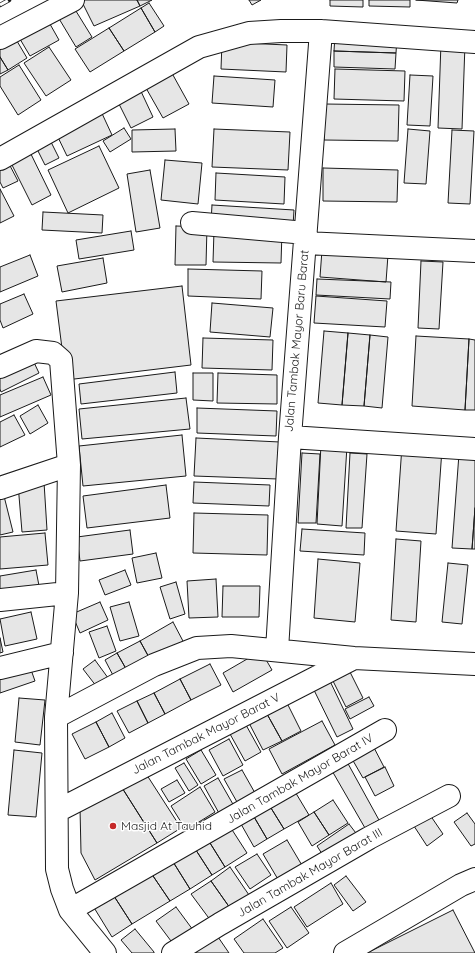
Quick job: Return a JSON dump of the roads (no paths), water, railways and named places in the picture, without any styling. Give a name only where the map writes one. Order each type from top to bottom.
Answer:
[{"type":"street","points":[[0,38],[73,0]]},
{"type":"street","points":[[0,159],[199,47],[249,33],[321,31],[475,42]]},
{"type":"street","name":"Jalan Tambak Mayor Baru Barat","points":[[277,650],[290,437],[321,31]]},
{"type":"street","points":[[192,223],[306,238],[475,251]]},
{"type":"street","points":[[0,367],[36,351],[53,354],[61,360],[68,465],[67,593],[56,717],[57,870],[70,910],[105,953]]},
{"type":"street","points":[[290,437],[475,449]]},
{"type":"street","points":[[0,488],[68,465]]},
{"type":"street","points":[[0,600],[67,593]]},
{"type":"street","points":[[56,717],[154,665],[197,648],[231,646],[354,658],[475,664]]},
{"type":"street","points":[[0,668],[62,653]]},
{"type":"street","name":"Jalan Tambak Mayor Barat V","points":[[57,811],[354,658]]},
{"type":"street","name":"Jalan Tambak Mayor Barat IV","points":[[70,910],[385,730]]},
{"type":"street","name":"Jalan Tambak Mayor Barat III","points":[[174,953],[220,924],[369,838],[448,796]]},
{"type":"street","points":[[345,953],[461,885],[475,879]]},
{"type":"railway","points":[[0,5],[9,0]]},
{"type":"place","name":"Masjid At Tauhid","points":[[113,826]]}]
